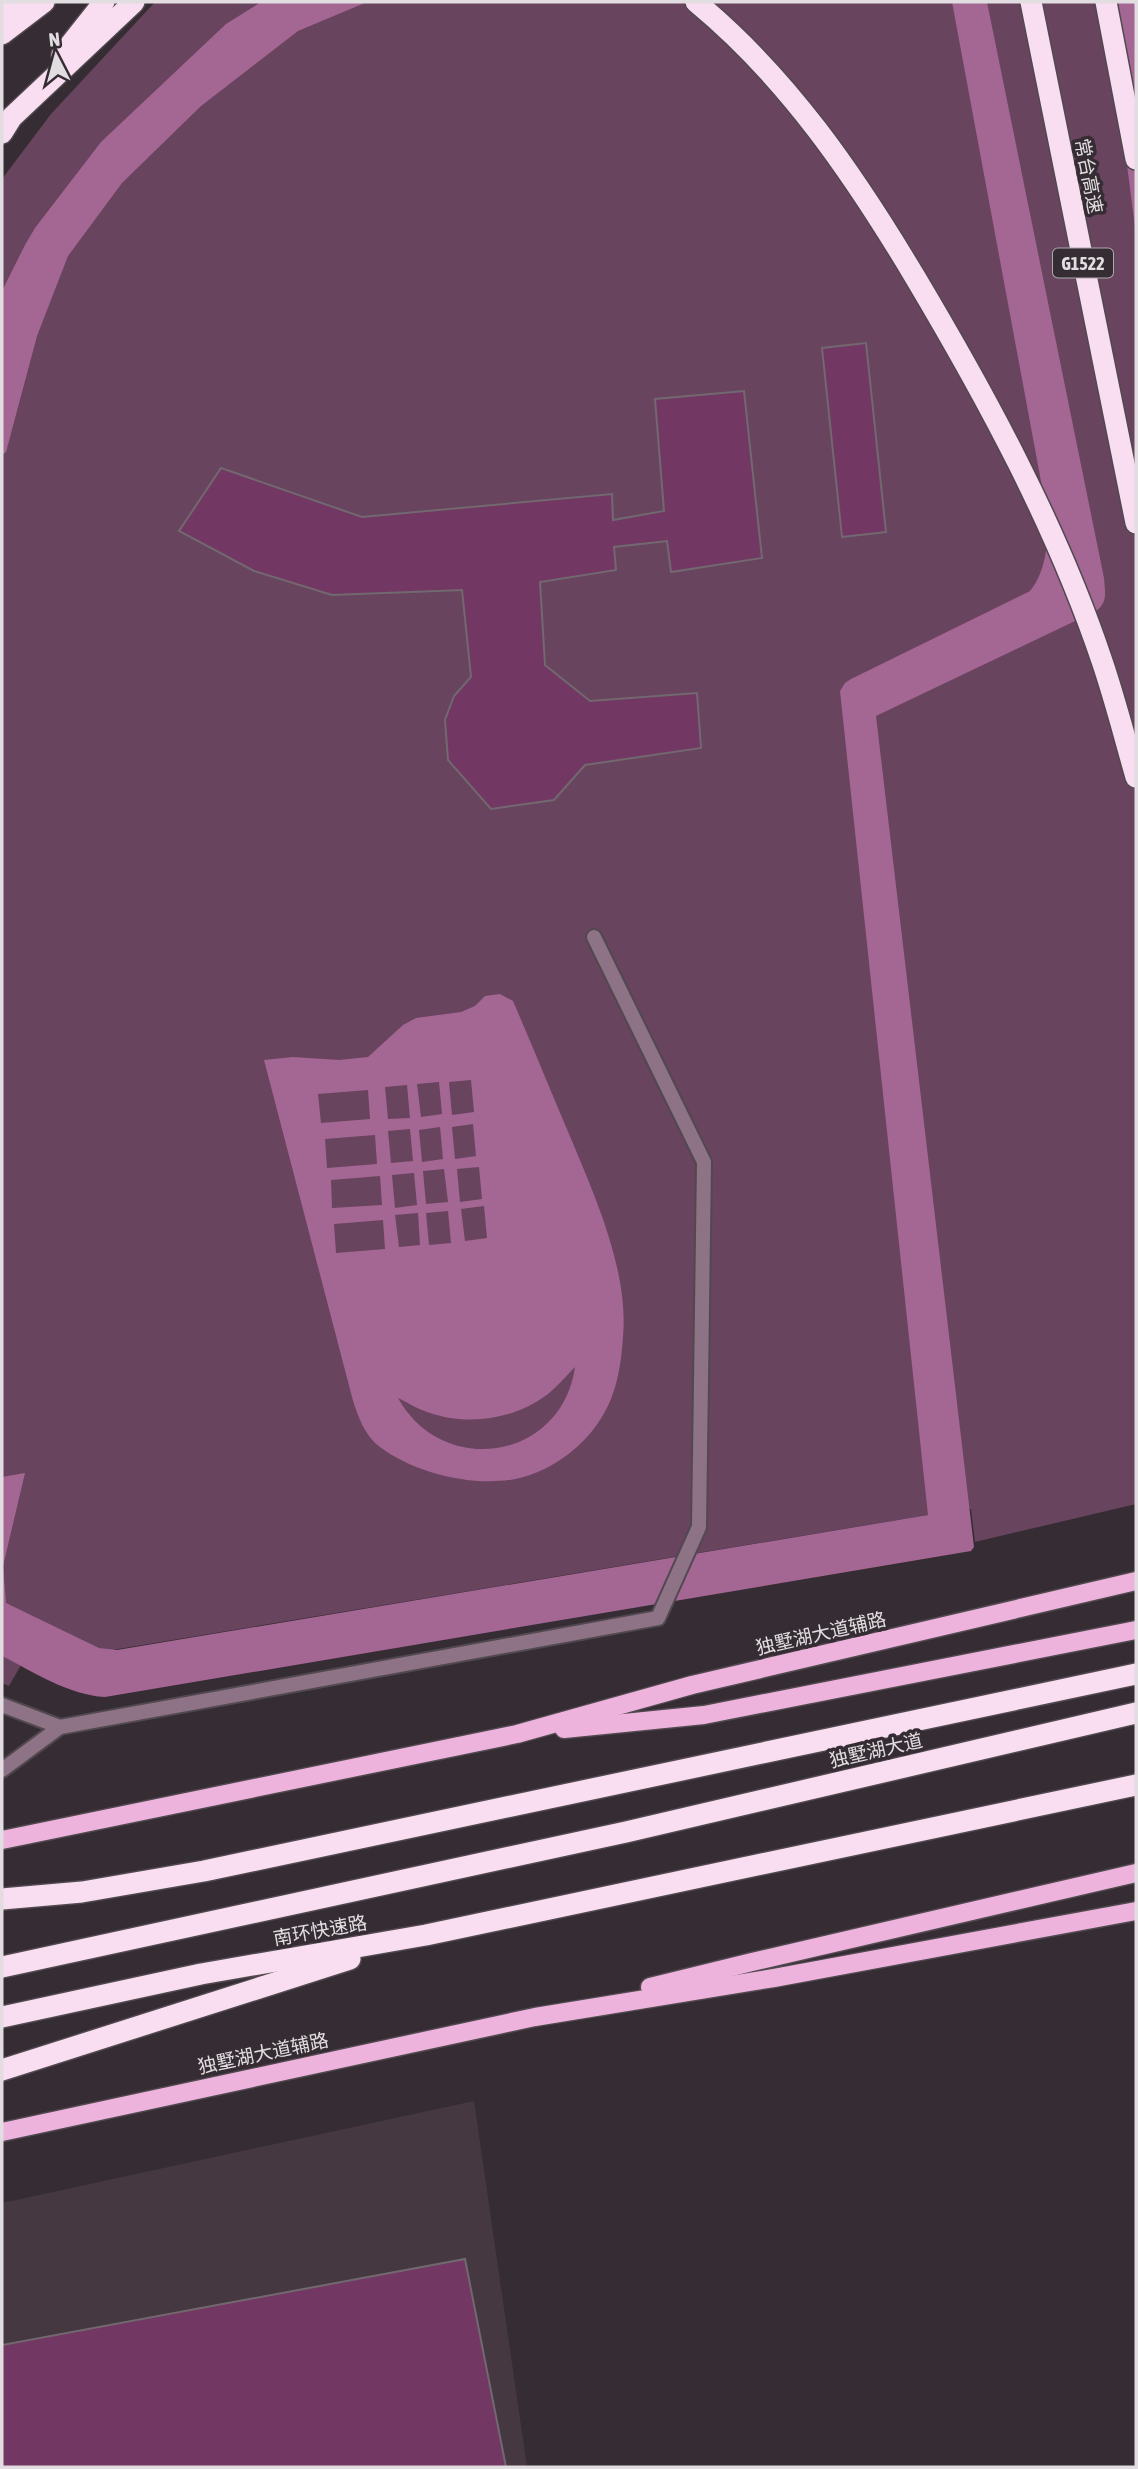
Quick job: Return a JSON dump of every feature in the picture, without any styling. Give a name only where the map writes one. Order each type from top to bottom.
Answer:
[{"type":"highway","points":[[2,17],[16,2]]},
{"type":"highway","points":[[2,34],[44,2]]},
{"type":"highway","points":[[7,125],[104,2]]},
{"type":"highway","points":[[7,125],[134,2]]},
{"type":"highway","points":[[696,2],[750,50],[789,93],[838,155],[955,344],[993,412],[1075,591],[1102,661],[1136,778]]},
{"type":"highway","name":"常台高速","points":[[1031,2],[1136,523]]},
{"type":"highway","points":[[1105,2],[1136,159]]},
{"type":"highway","points":[[2,1899],[82,1892],[204,1871],[1136,1674]]},
{"type":"highway","name":"独墅湖大道","points":[[626,1832],[1136,1713]]},
{"type":"highway","name":"南环快速路","points":[[2,2017],[201,1974],[426,1935],[646,1890],[1136,1785]]},
{"type":"highway","name":"南环快速路","points":[[2,1967],[626,1832]]},
{"type":"highway","points":[[2,2070],[426,1935]]},
{"type":"main road","name":"独墅湖大道辅路","points":[[2,1840],[517,1734],[692,1685],[1136,1581]]},
{"type":"main road","name":"独墅湖大道辅路","points":[[517,1734],[704,1715],[1136,1630]]},
{"type":"main road","name":"独墅湖大道辅路","points":[[2,2132],[534,2017],[752,1962],[1136,1873]]},
{"type":"main road","name":"独墅湖大道辅路","points":[[534,2017],[774,1978],[1136,1912]]},
{"type":"lane","points":[[2,1770],[60,1727],[658,1618],[699,1527],[704,1163],[594,937]]},
{"type":"lane","points":[[2,1705],[60,1727]]},
{"type":"shaded area","points":[[155,2],[1136,2],[1136,1504],[975,1542],[971,1509],[928,1515],[21,1665],[9,1686],[2,1683],[2,179],[51,114]]},
{"type":"shaded area","points":[[261,2],[367,2],[298,31],[201,106],[122,183],[68,256],[37,336],[6,452],[2,455],[2,291],[25,245],[101,142],[226,24]]},
{"type":"shaded area","points":[[952,2],[987,2],[1105,592],[1104,600],[1096,611],[876,716],[974,1547],[971,1551],[105,1697],[65,1687],[2,1656],[2,1477],[25,1473],[3,1566],[6,1603],[99,1648],[117,1650],[928,1515],[840,691],[851,679],[1030,591],[1043,566],[1048,528]]},
{"type":"shaded area","points":[[1106,2],[1136,2],[1136,235]]},
{"type":"shaded area","points":[[500,994],[513,1001],[599,1207],[621,1285],[623,1312],[619,1371],[609,1403],[592,1432],[567,1455],[547,1468],[510,1480],[491,1481],[451,1477],[412,1465],[380,1447],[362,1425],[352,1397],[264,1060],[293,1057],[339,1060],[368,1057],[403,1025],[416,1018],[461,1012],[475,1006],[485,996]],"holes":[[[471,1080],[474,1112],[452,1115],[449,1082]],[[439,1082],[442,1114],[421,1117],[417,1084]],[[407,1085],[410,1118],[388,1119],[385,1087]],[[368,1090],[370,1119],[321,1123],[318,1094]],[[473,1124],[476,1156],[455,1159],[452,1127]],[[440,1127],[443,1159],[422,1162],[419,1130]],[[410,1129],[413,1161],[391,1163],[388,1131]],[[375,1135],[377,1164],[327,1168],[325,1139]],[[479,1167],[482,1199],[460,1202],[457,1169]],[[444,1169],[448,1202],[426,1204],[423,1171]],[[414,1173],[417,1205],[395,1208],[392,1175]],[[380,1176],[382,1205],[332,1208],[331,1180]],[[484,1206],[487,1238],[465,1241],[461,1209]],[[448,1211],[451,1243],[429,1245],[426,1213]],[[418,1213],[420,1245],[399,1247],[395,1215]],[[383,1220],[385,1249],[336,1253],[334,1224]],[[575,1367],[566,1398],[548,1422],[525,1439],[499,1448],[470,1448],[443,1440],[418,1424],[398,1398],[438,1415],[471,1420],[519,1410],[548,1394]]]},
{"type":"shaded area","points":[[474,2101],[527,2467],[2,2467],[2,2203]]},
{"type":"building","points":[[866,343],[886,532],[842,537],[822,348]]},
{"type":"building","points":[[744,391],[762,558],[671,572],[667,541],[614,547],[616,570],[540,582],[545,665],[590,701],[697,693],[701,748],[585,765],[554,800],[491,809],[448,760],[445,720],[454,696],[471,677],[462,590],[332,595],[254,571],[179,531],[221,468],[362,517],[612,494],[613,520],[664,511],[655,399]]},
{"type":"building","points":[[465,2259],[506,2467],[2,2467],[2,2345]]}]
